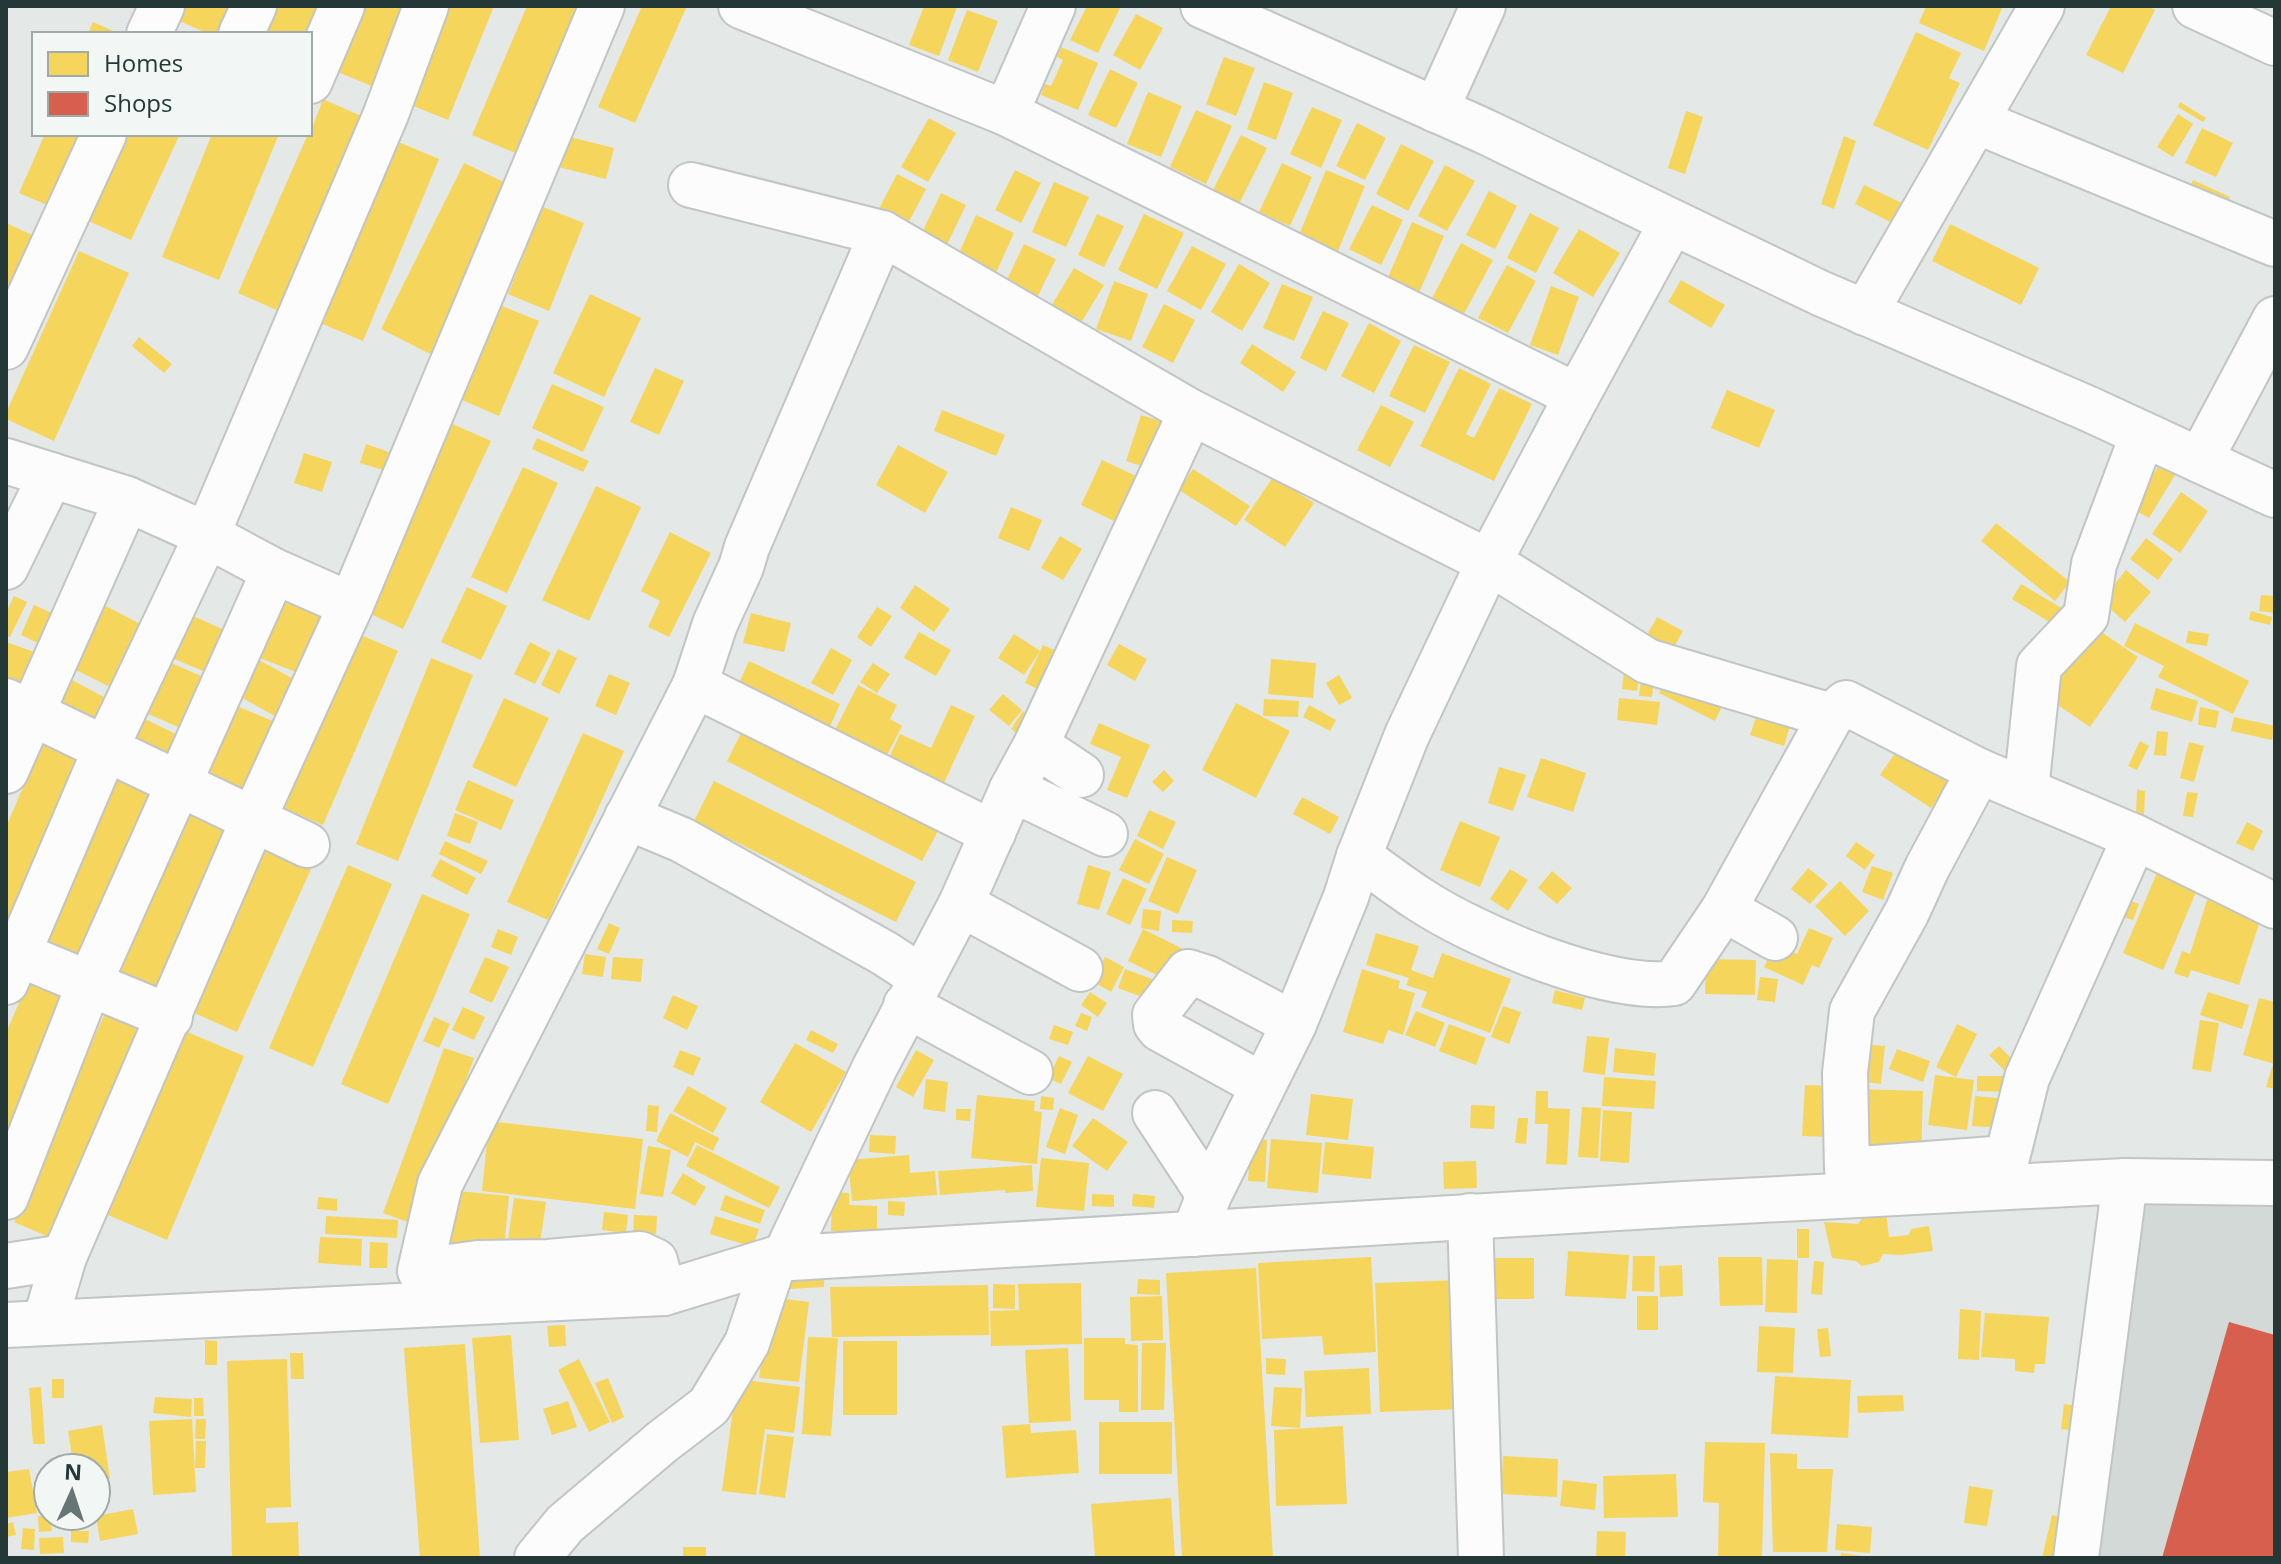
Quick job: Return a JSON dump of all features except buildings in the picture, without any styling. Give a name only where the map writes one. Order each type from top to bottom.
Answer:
[{"type":"street","points":[[150,32],[162,6]]},
{"type":"street","points":[[242,32],[254,6]]},
{"type":"street","points":[[312,76],[342,6]]},
{"type":"street","points":[[170,1017],[90,982],[10,962],[105,750],[207,535],[380,129],[426,6]]},
{"type":"street","points":[[26,1323],[64,1257],[253,820],[351,605],[602,6]]},
{"type":"street","points":[[741,6],[1006,113],[1577,396]]},
{"type":"street","points":[[1006,113],[1053,6]]},
{"type":"street","points":[[1203,6],[1436,110],[1806,287],[2275,495]]},
{"type":"street","points":[[1436,110],[1483,6]]},
{"type":"street","points":[[1865,313],[2042,6]]},
{"type":"street","points":[[2195,6],[2275,43]]},
{"type":"street","points":[[1976,121],[2275,244]]},
{"type":"street","points":[[6,347],[103,136]]},
{"type":"street","points":[[691,185],[882,233],[1191,412],[1489,562],[1647,661],[1831,716]]},
{"type":"street","points":[[1202,1214],[1294,1024],[1407,735],[1489,562],[1672,222]]},
{"type":"street","points":[[664,1293],[655,1261],[640,1254],[548,1262],[478,1263],[420,1271],[440,1184],[695,685],[715,624],[882,233]]},
{"type":"street","points":[[2200,460],[2275,319]]},
{"type":"street","points":[[537,1558],[565,1524],[709,1406],[747,1343],[780,1259],[913,991],[961,904],[1012,789],[1036,745],[1191,412]]},
{"type":"street","points":[[2026,790],[2039,666],[2086,616],[2094,564],[2143,434]]},
{"type":"street","points":[[6,461],[127,499],[351,605]]},
{"type":"street","points":[[6,567],[51,475]]},
{"type":"street","points":[[6,771],[19,708],[127,499]]},
{"type":"street","points":[[8,1184],[90,982],[274,571]]},
{"type":"street","points":[[695,685],[993,833]]},
{"type":"street","points":[[1359,856],[1422,901],[1490,937],[1576,970],[1619,981],[1674,983],[1724,909],[1831,716],[1846,703],[1979,771],[2135,837],[2275,906]]},
{"type":"street","points":[[19,708],[307,845]]},
{"type":"street","points":[[1036,745],[1081,775]]},
{"type":"street","points":[[1979,771],[1852,1011],[1845,1073],[1847,1170],[2007,1158],[2027,1078],[2135,837]]},
{"type":"street","points":[[1012,789],[1105,834]]},
{"type":"street","points":[[627,817],[682,840],[884,953],[913,991],[1030,1072]]},
{"type":"street","points":[[961,904],[1080,969]]},
{"type":"street","points":[[1724,909],[1775,938]]},
{"type":"street","points":[[1262,1085],[1160,1029],[1155,1015],[1188,972],[1207,978],[1294,1024]]},
{"type":"street","points":[[1155,1113],[1202,1214]]},
{"type":"street","points":[[26,1323],[664,1293],[780,1259],[1202,1214],[1470,1216],[2125,1181],[2275,1183]]},
{"type":"street","points":[[2076,1558],[2125,1181]]},
{"type":"street","points":[[1470,1216],[1481,1558]]},
{"type":"street","points":[[6,1266],[64,1257]]},
{"type":"shaded area","points":[[2131,1186],[2275,1194],[2275,1558],[2092,1558]]}]
